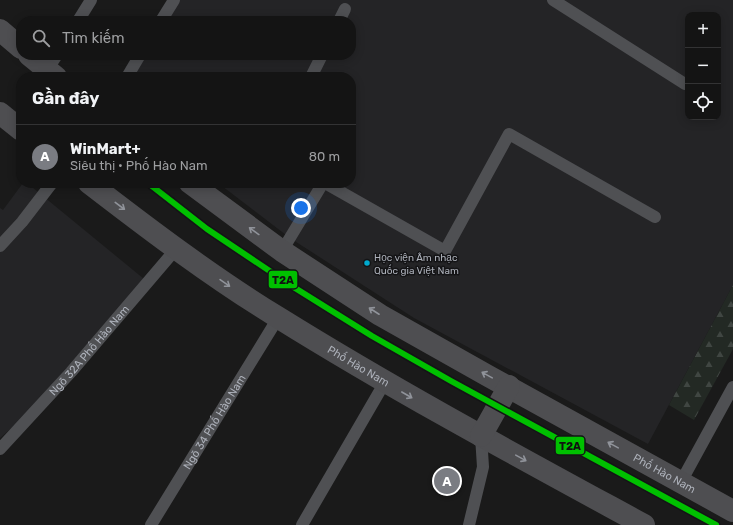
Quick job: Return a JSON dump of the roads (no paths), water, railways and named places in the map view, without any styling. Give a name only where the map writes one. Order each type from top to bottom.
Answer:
[{"type":"main road","points":[[0,30],[16,44]]},
{"type":"main road","points":[[39,60],[54,67]]},
{"type":"main road","points":[[0,113],[16,126]]},
{"type":"main road","name":"Phố Hào Nam","points":[[95,188],[176,249],[278,318],[385,382],[644,525]]},
{"type":"main road","name":"Phố Hào Nam","points":[[197,188],[282,251],[380,315],[733,511]]},
{"type":"main road","points":[[481,436],[509,386]]},
{"type":"lane","points":[[81,16],[91,0]]},
{"type":"lane","points":[[164,16],[174,0]]},
{"type":"lane","points":[[553,0],[685,84]]},
{"type":"lane","points":[[342,16],[345,9]]},
{"type":"lane","points":[[129,72],[137,60]]},
{"type":"lane","points":[[314,72],[320,60]]},
{"type":"lane","points":[[333,188],[446,251],[509,134],[655,217]]},
{"type":"lane","points":[[0,246],[22,222],[48,188]]},
{"type":"lane","points":[[282,251],[321,188]]},
{"type":"lane","name":"Ngõ 32A Phố Hào Nam","points":[[0,449],[70,372],[176,249]]},
{"type":"lane","name":"Ngõ 34 Phố Hào Nam","points":[[151,525],[278,318]]},
{"type":"lane","points":[[302,525],[385,382]]},
{"type":"lane","points":[[681,482],[733,386]]},
{"type":"lane","points":[[469,525],[483,467],[481,436]]},
{"type":"place","name":"Học viện Âm nhạc Quốc gia Việt Nam","points":[[367,263]]},
{"type":"place","name":"WinMart+","points":[[447,481]]}]
